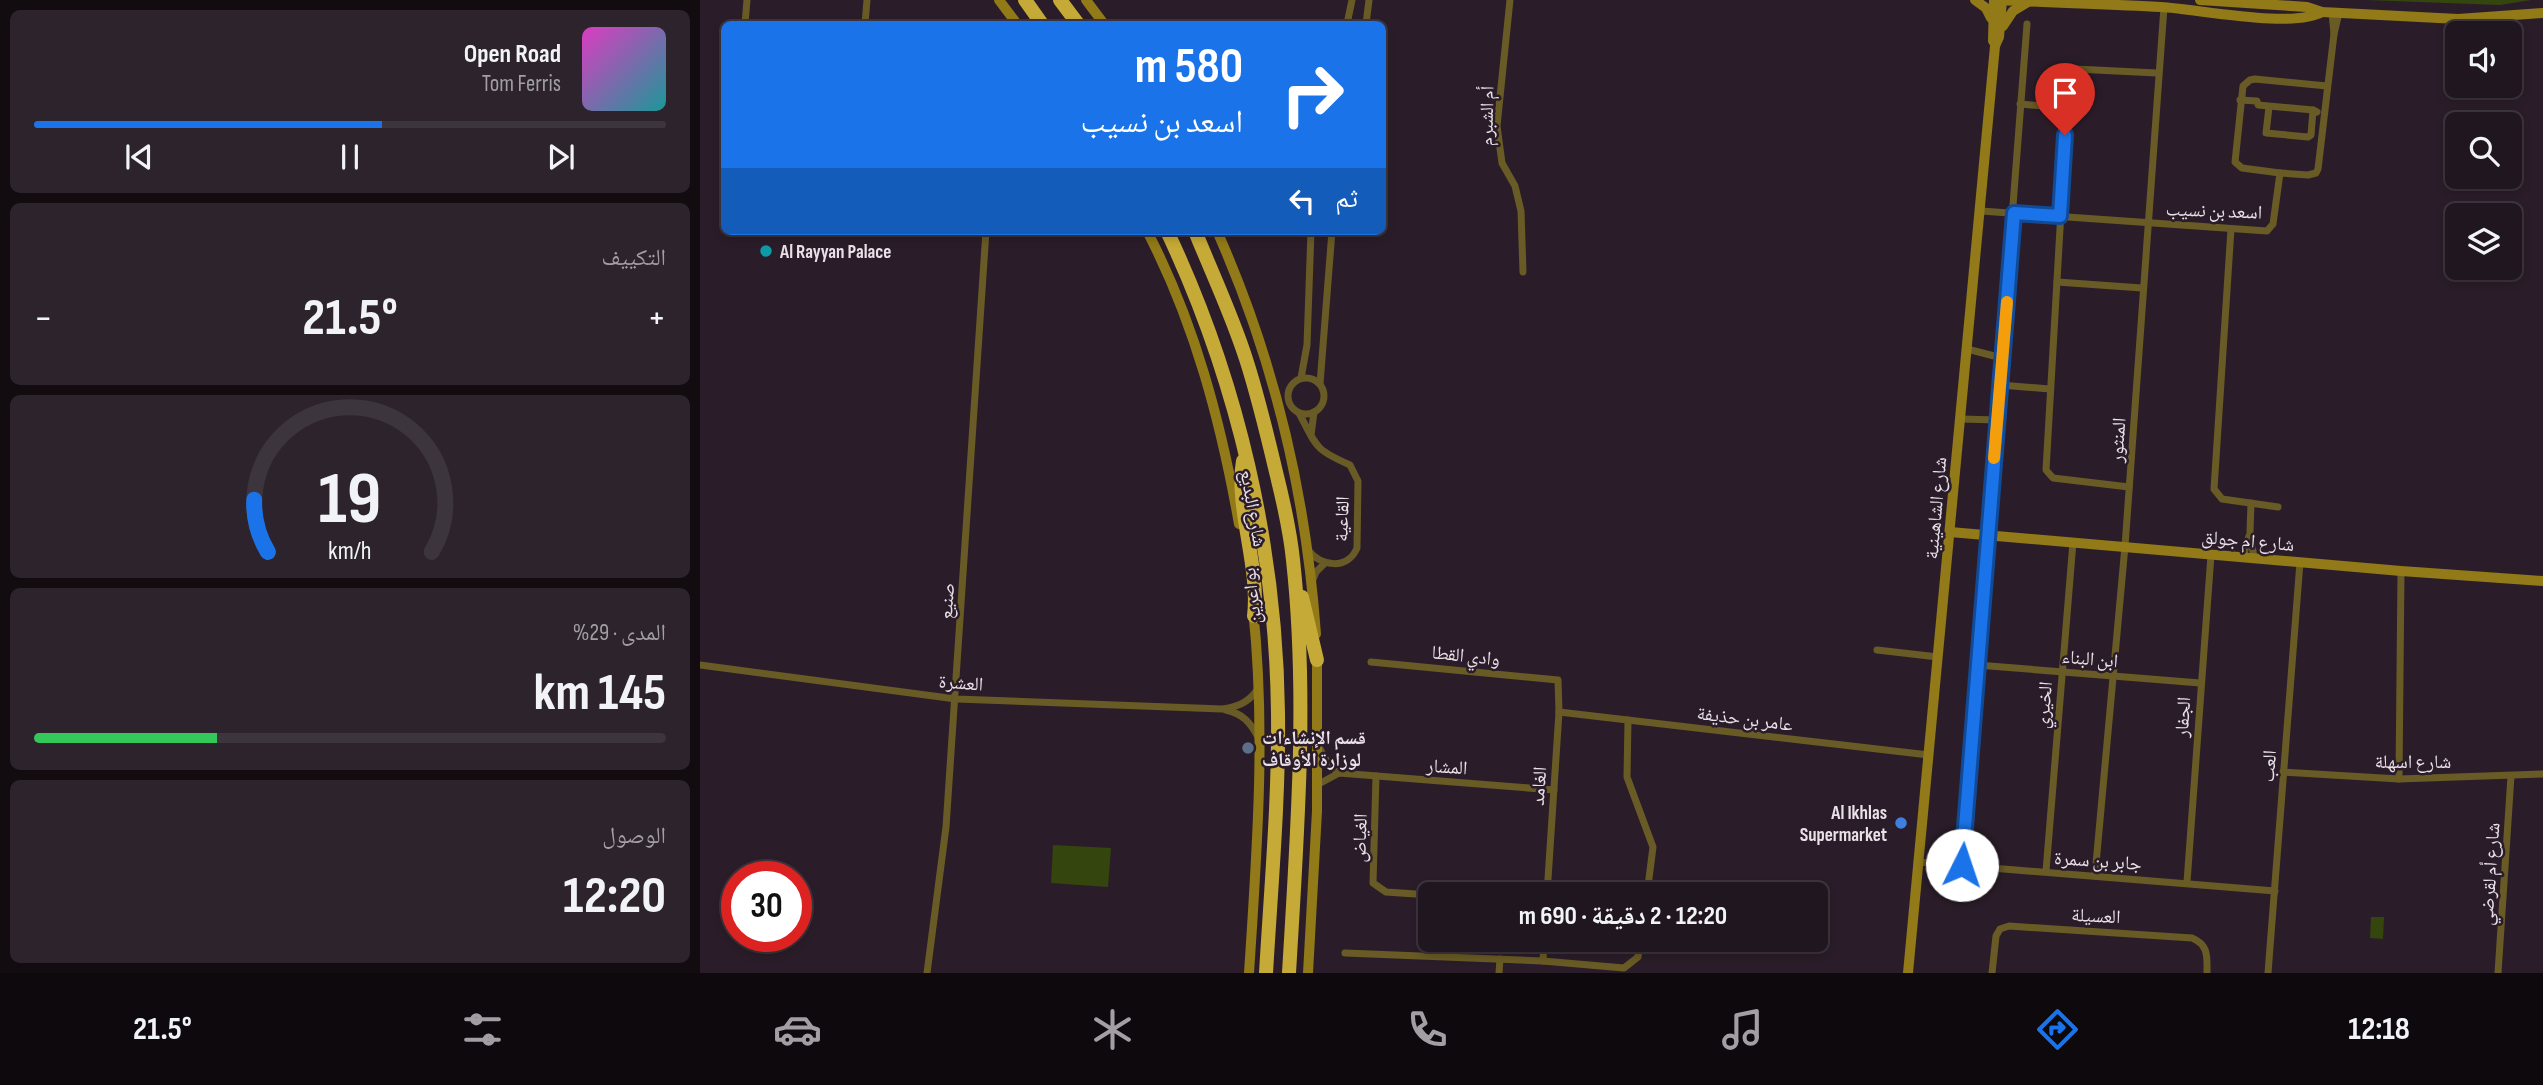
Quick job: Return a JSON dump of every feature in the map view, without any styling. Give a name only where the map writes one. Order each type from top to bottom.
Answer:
[{"type":"highway","points":[[1025,0],[1040,21]]},
{"type":"highway","points":[[1060,0],[1076,21]]},
{"type":"highway","name":"بو اعرين","points":[[1169,235],[1208,327],[1244,449],[1263,534],[1275,649],[1278,712],[1276,803],[1266,973]]},
{"type":"highway","points":[[1197,235],[1234,326],[1256,391],[1317,660]]},
{"type":"highway","points":[[1244,449],[1241,484],[1255,591],[1254,616]]},
{"type":"highway","points":[[1289,973],[1300,746],[1293,558]]},
{"type":"street","points":[[745,21],[747,0]]},
{"type":"street","points":[[865,21],[867,0]]},
{"type":"street","points":[[999,0],[1015,21]]},
{"type":"street","points":[[1347,21],[1350,0]]},
{"type":"street","points":[[1366,21],[1371,0]]},
{"type":"street","name":"أم الشبرم","points":[[1510,0],[1497,126],[1502,163],[1515,186],[1521,211],[1524,272]]},
{"type":"street","points":[[1975,0],[1986,8],[1992,21]]},
{"type":"street","name":"شارع الشاهينية","points":[[1908,973],[1981,211],[1995,46],[1992,21],[1994,0]]},
{"type":"street","points":[[2002,0],[2164,7],[2291,6],[2331,13],[2458,19],[2543,13]]},
{"type":"street","name":"شارع الشاهينية","points":[[1995,46],[2000,32],[2002,0]]},
{"type":"street","points":[[2200,0],[2225,1],[2308,17],[2331,13]]},
{"type":"street","points":[[2279,0],[2291,6]]},
{"type":"street","points":[[2000,32],[2012,10],[2028,1]]},
{"type":"street","points":[[1090,4],[1102,21]]},
{"type":"street","name":"المنثور","points":[[2095,875],[2125,546],[2157,73],[2164,7]]},
{"type":"street","points":[[2327,86],[2250,79],[2243,86],[2240,100],[2235,162],[2242,168],[2308,175],[2316,173],[2334,34],[2331,13]]},
{"type":"street","points":[[1962,865],[2027,24]]},
{"type":"street","points":[[2129,487],[2059,479],[2049,475],[2045,464],[2069,76],[2075,69],[2157,73]]},
{"type":"street","points":[[2240,100],[2257,101],[2258,105],[2269,107],[2325,113]]},
{"type":"street","points":[[2020,104],[2067,108]]},
{"type":"street","points":[[2269,107],[2266,133],[2308,137],[2311,135],[2313,110]]},
{"type":"street","name":"اسعد بن نسيب","points":[[1981,211],[2263,231],[2272,228],[2280,173]]},
{"type":"street","points":[[2231,229],[2213,485],[2215,493],[2222,499],[2278,507]]},
{"type":"street","name":"صنيع","points":[[928,973],[946,827],[986,235]]},
{"type":"street","name":"شارع البديع","points":[[1149,235],[1183,309],[1225,448],[1254,616],[1260,687],[1250,973]]},
{"type":"street","points":[[1219,235],[1255,326],[1279,402],[1298,486],[1312,582],[1318,743],[1308,973]]},
{"type":"street","points":[[1301,378],[1307,345],[1311,235]]},
{"type":"street","points":[[1320,384],[1332,235]]},
{"type":"street","points":[[2057,282],[2142,288]]},
{"type":"street","points":[[1967,349],[2002,358]]},
{"type":"street","points":[[1311,435],[1314,412],[1324,400],[1324,391],[1314,380],[1301,378],[1295,382],[1288,395],[1289,402],[1299,413],[1314,412]]},
{"type":"street","points":[[2000,385],[2050,389]]},
{"type":"street","name":"القاعية","points":[[1299,413],[1316,447],[1350,465],[1358,481],[1357,548],[1354,555],[1345,562],[1325,563],[1307,550]]},
{"type":"street","points":[[1961,419],[1997,420]]},
{"type":"street","points":[[2248,558],[2251,503]]},
{"type":"street","name":"شارع ام جولق","points":[[1950,531],[2401,572],[2543,581]]},
{"type":"street","name":"الخيري","points":[[2046,872],[2073,542]]},
{"type":"street","name":"الجفار","points":[[2187,882],[2211,555]]},
{"type":"street","name":"العب","points":[[2268,973],[2300,562]]},
{"type":"street","name":"القاعية","points":[[1312,582],[1316,572],[1325,563]]},
{"type":"street","points":[[2399,779],[2401,572]]},
{"type":"street","points":[[1877,650],[1938,657]]},
{"type":"street","name":"وادي القطا","points":[[1371,662],[1558,680]]},
{"type":"street","name":"العشرة","points":[[700,665],[956,699],[1222,709],[1236,707],[1248,701],[1260,687]]},
{"type":"street","name":"ابن البناء","points":[[1977,665],[2200,683]]},
{"type":"street","name":"الغامد","points":[[1548,882],[1559,712],[1558,680]]},
{"type":"street","name":"العشرة","points":[[1222,709],[1237,713],[1249,721],[1259,740]]},
{"type":"street","name":"عامر بن حذيفة","points":[[1559,712],[1928,755]]},
{"type":"street","points":[[1628,720],[1627,777],[1653,847],[1649,882]]},
{"type":"street","points":[[1317,785],[1339,773],[1329,765],[1318,743]]},
{"type":"street","name":"شارع اسهلة","points":[[2283,772],[2399,779],[2543,774]]},
{"type":"street","name":"المشار","points":[[1339,773],[1554,789]]},
{"type":"street","name":"الغياض","points":[[1376,776],[1373,883],[1386,892],[1418,894]]},
{"type":"street","name":"شارع أم لقرضي","points":[[2498,973],[2511,776]]},
{"type":"street","name":"جابر بن سمرة","points":[[1918,862],[2275,891]]},
{"type":"street","name":"العسيلة","points":[[1992,973],[1996,936],[2000,929],[2009,926],[2192,938],[2201,942],[2208,952],[2207,973]]},
{"type":"street","points":[[1543,952],[1543,961]]},
{"type":"street","points":[[1345,953],[1543,961],[1624,968],[1638,957],[1639,952]]},
{"type":"street","points":[[1499,973],[1500,959]]},
{"type":"green space","points":[[2367,0],[2531,0],[2500,5]]},
{"type":"green space","points":[[1053,845],[1111,848],[1108,887],[1051,883]]},
{"type":"green space","points":[[2371,917],[2384,917],[2383,939],[2370,938]]},
{"type":"slow traffic","points":[[1994,458],[2007,302]]},
{"type":"place","name":"Al Rayyan Palace","points":[[766,251]]},
{"type":"place","name":"قسم الإنشاءات لوزارة الأوقاف","points":[[1248,748]]},
{"type":"place","name":"Al Ikhlas Supermarket","points":[[1901,823]]},
{"type":"route","points":[[1962,865],[2014,213],[2060,216],[2065,135]]}]
